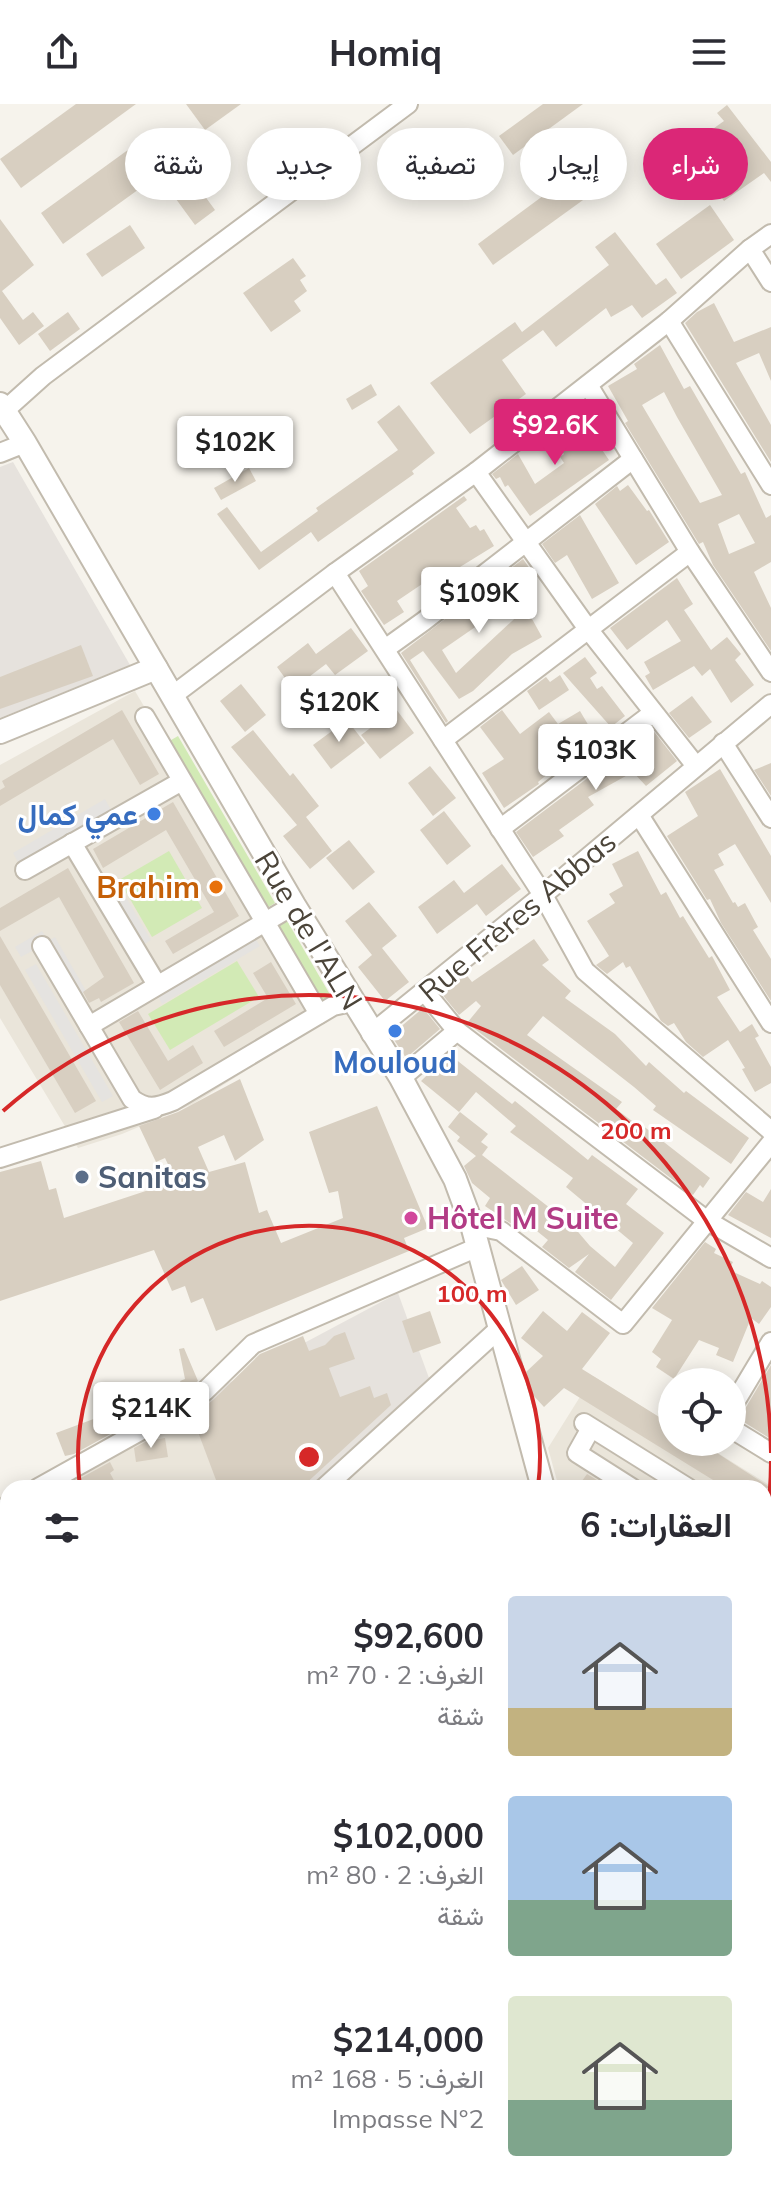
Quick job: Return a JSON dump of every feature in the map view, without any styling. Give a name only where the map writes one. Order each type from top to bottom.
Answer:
[{"type":"street","points":[[2,408],[408,104]]},
{"type":"street","points":[[172,696],[476,472],[669,321],[771,234]]},
{"type":"street","points":[[750,249],[771,282]]},
{"type":"street","points":[[669,321],[771,485]]},
{"type":"street","points":[[588,385],[690,552],[771,672]]},
{"type":"street","name":"Rue de l'ALN","points":[[2,408],[294,905],[401,1078],[455,1179],[472,1225],[541,1480]]},
{"type":"street","points":[[0,453],[25,443]]},
{"type":"street","points":[[385,649],[633,459]]},
{"type":"street","points":[[476,472],[588,629],[696,766]]},
{"type":"street","points":[[443,740],[690,552]]},
{"type":"street","points":[[335,573],[543,895],[585,971],[771,1131]]},
{"type":"street","points":[[0,732],[156,668]]},
{"type":"street","name":"Rue Frères Abbas","points":[[371,1034],[771,704]]},
{"type":"street","points":[[500,829],[653,713]]},
{"type":"street","points":[[145,717],[319,1014]]},
{"type":"street","points":[[723,743],[771,818]]},
{"type":"street","points":[[25,870],[182,781]]},
{"type":"street","points":[[639,815],[771,1023]]},
{"type":"street","points":[[72,843],[157,985]]},
{"type":"street","points":[[89,1026],[294,905]]},
{"type":"street","points":[[42,946],[132,1099],[142,1107],[157,1108]]},
{"type":"street","points":[[425,992],[457,1031],[706,1220],[771,1258]]},
{"type":"street","points":[[0,1158],[173,1101],[333,1006],[352,1002]]},
{"type":"street","points":[[401,1078],[457,1031]]},
{"type":"street","points":[[472,1225],[501,1231],[623,1324],[771,1143]]},
{"type":"street","points":[[52,1480],[185,1406],[253,1344],[478,1247]]},
{"type":"street","points":[[333,1480],[500,1328]]},
{"type":"street","points":[[746,1384],[771,1342]]},
{"type":"street","points":[[619,1480],[577,1453],[588,1426],[671,1480]]},
{"type":"street","points":[[746,1438],[771,1453]]},
{"type":"shaded area","points":[[13,462],[130,665],[0,718],[0,467]]},
{"type":"shaded area","points":[[135,691],[328,1019],[193,1104],[122,1134],[78,1148],[0,1018],[0,765]]},
{"type":"shaded area","points":[[105,799],[111,810],[19,864],[13,853]]},
{"type":"shaded area","points":[[113,875],[151,940],[143,945],[105,880]]},
{"type":"shaded area","points":[[42,931],[48,941],[55,937],[86,991],[76,997],[45,944],[21,957],[15,947]]},
{"type":"shaded area","points":[[253,935],[260,946],[162,1004],[156,992]]},
{"type":"shaded area","points":[[36,964],[113,1096],[102,1102],[25,970]]},
{"type":"shaded area","points":[[398,1293],[429,1378],[317,1480],[232,1480],[197,1400]]},
{"type":"shaded area","points":[[593,1376],[658,1416],[658,1456],[723,1456],[761,1480],[557,1480],[548,1448]]},
{"type":"shaded area","points":[[197,1400],[232,1480],[34,1480]]},
{"type":"green space","points":[[178,736],[275,903],[264,910],[166,743]]},
{"type":"green space","points":[[169,851],[202,908],[152,937],[119,880]]},
{"type":"green space","points":[[286,919],[332,998],[320,1005],[273,926]]},
{"type":"green space","points":[[237,961],[259,997],[170,1050],[148,1014]]},
{"type":"building","points":[[76,104],[136,104],[21,188],[0,159]]},
{"type":"building","points":[[186,104],[241,104],[208,128],[204,128]]},
{"type":"building","points":[[543,104],[583,104],[550,128],[520,128],[520,150],[513,155],[504,143],[504,132]]},
{"type":"building","points":[[727,105],[745,128],[714,128],[724,121],[717,113]]},
{"type":"building","points":[[748,132],[771,162],[771,182],[764,173],[748,184]]},
{"type":"building","points":[[125,152],[125,199],[63,244],[41,213]]},
{"type":"building","points":[[177,200],[208,200],[215,210],[195,225]]},
{"type":"building","points":[[537,200],[583,200],[493,265],[478,244]]},
{"type":"building","points":[[710,205],[734,240],[681,279],[656,244]]},
{"type":"building","points":[[0,219],[34,265],[2,291],[23,320],[33,312],[44,326],[19,345],[0,318]]},
{"type":"building","points":[[130,225],[145,248],[102,277],[86,254]]},
{"type":"building","points":[[615,232],[656,285],[666,278],[677,293],[642,318],[632,305],[611,317],[606,308],[556,347],[543,330],[502,360],[526,394],[470,434],[430,383],[515,322],[522,332],[609,265],[595,247]]},
{"type":"building","points":[[293,258],[306,276],[300,280],[307,291],[294,301],[301,311],[271,332],[243,293]]},
{"type":"building","points":[[714,303],[734,342],[771,327],[771,381],[759,353],[736,363],[771,425],[771,462],[685,323]]},
{"type":"building","points":[[68,312],[80,329],[50,351],[38,334]]},
{"type":"building","points":[[660,345],[684,389],[690,386],[741,474],[745,472],[766,518],[771,515],[771,562],[754,572],[771,608],[771,651],[713,565],[703,542],[699,544],[625,423],[628,421],[608,386],[637,369],[634,364]],"holes":[[[664,392],[677,417],[722,495],[700,503],[642,405]],[[739,514],[755,543],[729,554],[718,524]]]},
{"type":"building","points":[[371,384],[377,395],[352,410],[346,399]]},
{"type":"building","points":[[399,405],[435,453],[412,471],[414,474],[318,542],[311,532],[259,570],[217,514],[227,507],[261,552],[318,511],[316,508],[398,450],[377,422]]},
{"type":"building","points":[[572,413],[609,460],[530,516],[508,485],[505,487],[500,477],[496,479],[492,474],[518,454],[535,484],[564,463],[560,457],[564,454],[548,431]]},
{"type":"building","points":[[249,468],[256,481],[221,500],[214,488]]},
{"type":"building","points":[[628,485],[649,510],[669,542],[636,565],[595,504],[617,486],[620,491]]},
{"type":"building","points":[[464,496],[467,500],[456,508],[470,528],[476,525],[480,531],[484,529],[494,546],[447,575],[449,577],[436,586],[431,578],[397,601],[404,612],[384,625],[361,591],[368,586],[359,571]]},
{"type":"building","points":[[580,515],[619,583],[592,599],[567,555],[555,563],[542,544]]},
{"type":"building","points":[[523,559],[535,581],[518,593],[520,596],[442,650],[456,673],[526,608],[542,637],[512,654],[473,691],[459,699],[423,651],[410,660],[448,721],[446,723],[401,653]]},
{"type":"building","points":[[677,578],[693,604],[684,610],[711,650],[727,637],[741,654],[735,660],[754,685],[731,703],[710,669],[702,676],[694,666],[653,690],[645,676],[650,673],[644,662],[681,641],[667,620],[627,650],[610,628]]},
{"type":"building","points":[[351,628],[368,651],[335,675],[326,664],[293,689],[277,667],[308,643],[316,654]]},
{"type":"building","points":[[81,645],[93,676],[0,709],[0,677]]},
{"type":"building","points":[[585,657],[597,673],[590,678],[597,689],[602,686],[625,716],[611,727],[563,673]]},
{"type":"building","points":[[560,675],[569,690],[539,710],[527,691],[546,677],[550,682]]},
{"type":"building","points":[[241,684],[266,715],[245,732],[220,701]]},
{"type":"building","points":[[692,696],[712,722],[689,738],[669,713]]},
{"type":"building","points":[[396,709],[414,733],[380,759],[361,735]]},
{"type":"building","points":[[122,710],[159,774],[140,785],[113,739],[0,806],[0,790],[5,787],[2,781]]},
{"type":"building","points":[[502,710],[520,734],[549,712],[558,724],[580,711],[596,738],[576,753],[575,750],[553,764],[555,768],[539,784],[504,808],[482,773],[504,759],[480,727]]},
{"type":"building","points":[[347,720],[365,743],[331,769],[313,745]]},
{"type":"building","points":[[652,729],[677,761],[646,786],[633,772],[588,797],[594,805],[559,830],[564,836],[533,857],[516,832],[609,762],[615,773],[636,754],[629,746]]},
{"type":"building","points":[[253,730],[319,806],[306,817],[332,851],[310,869],[283,836],[297,825],[231,747]]},
{"type":"building","points":[[771,763],[771,796],[754,770]]},
{"type":"building","points":[[430,766],[456,798],[433,816],[408,783]]},
{"type":"building","points":[[720,769],[771,856],[771,903],[735,844],[718,854],[724,865],[714,870],[733,903],[738,907],[745,903],[758,927],[753,930],[771,959],[771,1001],[721,923],[710,899],[707,900],[667,836],[698,816],[685,792]]},
{"type":"building","points":[[173,802],[239,916],[173,954],[165,941],[214,912],[166,830],[103,868],[93,849]]},
{"type":"building","points":[[444,811],[471,846],[447,865],[420,830]]},
{"type":"building","points":[[349,840],[375,872],[353,890],[326,858]]},
{"type":"building","points":[[638,851],[661,895],[666,892],[680,918],[683,916],[709,958],[712,956],[730,990],[717,997],[740,1032],[752,1024],[759,1036],[755,1038],[771,1067],[771,1083],[755,1092],[728,1040],[703,1057],[686,1042],[674,1023],[668,1026],[661,1021],[630,966],[626,968],[623,962],[607,974],[596,965],[609,956],[587,921],[615,903],[609,894],[623,886],[612,864]]},
{"type":"building","points":[[502,864],[521,889],[486,916],[477,904],[437,934],[418,907],[454,880],[464,893]]},
{"type":"building","points":[[68,868],[134,983],[101,1002],[99,998],[89,1003],[83,992],[104,977],[59,897],[0,931],[0,908]]},
{"type":"building","points":[[369,902],[397,936],[382,948],[409,982],[385,1001],[358,967],[372,955],[345,921]]},
{"type":"building","points":[[0,936],[96,1101],[75,1113],[0,985]]},
{"type":"building","points":[[534,939],[549,960],[542,965],[571,991],[565,998],[615,1034],[646,1066],[649,1062],[684,1093],[686,1091],[749,1138],[731,1164],[653,1110],[656,1106],[634,1087],[543,1016],[527,1035],[622,1102],[616,1109],[640,1127],[642,1125],[710,1178],[693,1195],[467,1023],[481,1006],[476,1001],[459,1015],[441,993],[465,973],[472,982]]},
{"type":"building","points":[[271,962],[296,1004],[224,1047],[214,1031],[268,998],[253,973]]},
{"type":"building","points":[[423,1008],[440,1029],[406,1058],[391,1035]]},
{"type":"building","points":[[138,1011],[168,1061],[193,1045],[203,1063],[160,1090],[119,1022]]},
{"type":"building","points":[[449,1054],[512,1104],[515,1101],[588,1160],[592,1155],[638,1189],[626,1204],[664,1233],[611,1300],[575,1272],[589,1254],[569,1268],[542,1247],[548,1240],[522,1219],[516,1227],[485,1206],[490,1198],[472,1183],[464,1166],[476,1156],[457,1141],[460,1137],[448,1127],[460,1112],[488,1134],[481,1142],[488,1147],[482,1155],[573,1226],[590,1246],[615,1267],[633,1243],[566,1187],[573,1178],[510,1132],[516,1126],[476,1092],[459,1112],[421,1081]]},
{"type":"building","points":[[240,1079],[264,1140],[235,1161],[224,1135],[198,1147],[209,1172],[245,1162],[259,1213],[267,1210],[281,1243],[343,1218],[338,1191],[329,1193],[309,1132],[377,1106],[428,1228],[404,1238],[409,1251],[216,1331],[203,1298],[191,1303],[185,1286],[172,1291],[154,1250],[0,1301],[0,1172],[41,1161],[49,1190],[56,1188],[64,1218],[176,1181],[165,1158],[156,1162],[139,1126],[178,1112]]},
{"type":"building","points":[[771,1189],[771,1238],[728,1215],[746,1192],[763,1202]]},
{"type":"building","points":[[705,1242],[716,1249],[714,1253],[733,1262],[729,1270],[771,1287],[771,1307],[759,1324],[751,1318],[733,1362],[716,1355],[719,1348],[699,1340],[681,1368],[656,1367],[661,1359],[652,1352],[672,1320],[652,1308]]},
{"type":"building","points":[[522,1266],[539,1290],[516,1305],[501,1280]]},
{"type":"building","points":[[430,1311],[441,1343],[413,1353],[402,1321]]},
{"type":"building","points":[[543,1311],[567,1331],[582,1312],[610,1333],[582,1369],[658,1416],[658,1446],[564,1388],[544,1407],[532,1394],[526,1372],[543,1356],[521,1338]]},
{"type":"building","points":[[345,1332],[355,1359],[329,1368],[340,1397],[370,1386],[374,1398],[387,1393],[391,1405],[310,1480],[216,1480],[192,1416],[260,1354],[303,1336],[309,1351],[325,1345],[334,1336]]},
{"type":"building","points":[[184,1348],[198,1381],[185,1391],[180,1381],[185,1379],[179,1349]]},
{"type":"building","points":[[771,1365],[771,1439],[746,1423],[746,1407]]},
{"type":"building","points":[[107,1414],[114,1432],[65,1456],[56,1433]]},
{"type":"building","points":[[165,1438],[168,1457],[136,1462],[134,1448],[147,1441]]},
{"type":"building","points":[[674,1456],[722,1456],[759,1480],[713,1480]]},
{"type":"building","points":[[110,1462],[114,1470],[110,1473],[114,1480],[77,1480]]},
{"type":"building","points":[[587,1474],[597,1480],[583,1480]]},
{"type":"place","name":"عمي كمال","points":[[154,814]]},
{"type":"place","name":"Brahim","points":[[216,887]]},
{"type":"place","name":"Mouloud","points":[[395,1031]]},
{"type":"place","name":"Sanitas","points":[[82,1177]]},
{"type":"place","name":"Hôtel M Suite","points":[[411,1218]]}]
